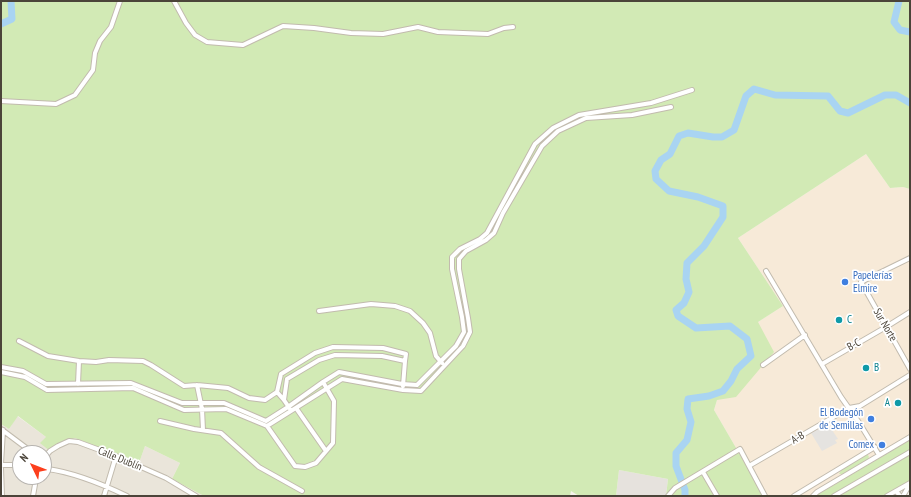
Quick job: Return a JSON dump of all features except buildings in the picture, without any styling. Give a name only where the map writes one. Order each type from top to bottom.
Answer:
[{"type":"street","points":[[1,101],[56,104],[74,95],[93,70],[95,53],[100,41],[111,28],[120,1]]},
{"type":"street","points":[[174,1],[186,23],[195,35],[204,41],[243,45],[283,26],[351,33],[383,34],[418,27],[438,32],[488,34],[504,28],[513,27]]},
{"type":"street","points":[[267,426],[323,382],[339,372],[402,384],[417,385],[456,346],[464,332],[452,269],[452,257],[460,249],[480,239],[487,233],[535,144],[553,128],[579,115],[651,103],[692,90]]},
{"type":"street","points":[[1,367],[23,371],[46,384],[131,383],[182,403],[224,403],[266,421],[290,409],[296,408],[342,378],[403,390],[421,391],[463,346],[470,332],[459,269],[459,259],[466,251],[486,240],[494,233],[503,213],[542,146],[558,131],[586,118],[632,115],[671,107]]},
{"type":"street","name":"Sur Norte","points":[[910,258],[861,282],[910,369]]},
{"type":"street","points":[[766,271],[841,397],[879,455]]},
{"type":"street","points":[[319,311],[371,304],[395,306],[410,311],[423,323],[430,333],[436,356],[440,362],[445,365]]},
{"type":"street","name":"B-C","points":[[822,364],[910,312]]},
{"type":"street","points":[[763,365],[805,335]]},
{"type":"street","points":[[19,341],[48,356],[96,362],[109,360],[143,361],[184,386],[197,385],[228,388],[249,398],[265,400],[278,392]]},
{"type":"street","points":[[290,409],[278,392],[281,374],[315,353],[333,347],[383,348],[406,354],[402,384],[403,390]]},
{"type":"street","points":[[284,400],[287,379],[320,360],[335,355],[382,356],[405,361]]},
{"type":"street","points":[[79,361],[79,389]]},
{"type":"street","points":[[1,372],[25,377],[47,390],[133,388],[184,410],[226,409],[267,426],[295,466],[305,467],[316,463],[333,443],[334,401],[323,382]]},
{"type":"street","name":"A-B","points":[[749,466],[849,408],[860,406],[910,375]]},
{"type":"street","points":[[197,385],[202,409],[203,430]]},
{"type":"street","points":[[296,408],[326,451]]},
{"type":"street","points":[[160,420],[194,429],[221,433],[259,467],[302,491]]},
{"type":"street","points":[[2,429],[23,445]]},
{"type":"street","points":[[2,429],[1,496],[5,496]]},
{"type":"street","points":[[813,496],[910,437]]},
{"type":"street","name":"Calle Dublín","points":[[52,450],[69,441],[78,442],[116,456],[166,478],[196,496]]},
{"type":"street","points":[[794,496],[875,447]]},
{"type":"street","points":[[668,496],[675,488],[740,449],[765,496]]},
{"type":"street","points":[[834,496],[910,452]]},
{"type":"street","points":[[104,496],[116,456]]},
{"type":"street","points":[[1,466],[12,466]]},
{"type":"street","points":[[52,470],[63,471],[107,486],[127,496]]},
{"type":"street","points":[[703,472],[717,496]]},
{"type":"street","points":[[887,496],[910,483]]},
{"type":"street","points":[[904,496],[910,483]]},
{"type":"street","points":[[33,496],[34,485]]},
{"type":"street","points":[[896,491],[900,496]]},
{"type":"shaded area","points":[[866,154],[890,188],[903,187],[910,189],[910,440],[815,496],[764,496],[714,410],[717,400],[758,322],[783,306],[738,238]]},
{"type":"shaded area","points":[[17,416],[46,437],[48,445],[12,445],[12,485],[52,485],[52,450],[75,438],[139,463],[145,446],[180,463],[172,479],[204,496],[1,496],[1,424],[9,429]]},
{"type":"shaded area","points":[[828,424],[838,439],[835,440],[837,443],[822,451],[811,433]]},
{"type":"shaded area","points":[[619,470],[668,479],[666,496],[616,496]]},
{"type":"green space","points":[[1,1],[910,1],[910,189],[903,187],[890,188],[866,154],[738,238],[783,306],[758,322],[774,352],[736,397],[717,400],[714,410],[764,496],[666,496],[668,479],[619,470],[616,496],[579,496],[571,491],[570,496],[204,496],[172,479],[180,463],[145,446],[139,463],[75,438],[52,450],[52,445],[42,445],[40,443],[46,437],[18,416],[9,429],[1,424]]},
{"type":"green space","points":[[910,440],[910,481],[886,496],[815,496]]},
{"type":"green space","points":[[866,455],[869,457],[868,459],[843,474],[839,474],[841,470]]},
{"type":"waterway","points":[[1,24],[12,19],[11,1]]},
{"type":"waterway","points":[[899,1],[894,22],[900,30],[910,32]]},
{"type":"waterway","points":[[685,496],[685,490],[676,466],[676,453],[687,440],[691,422],[687,409],[688,399],[709,396],[723,391],[731,381],[737,369],[751,356],[747,339],[730,326],[696,328],[678,316],[676,310],[684,303],[689,292],[686,279],[687,263],[704,246],[723,217],[723,206],[698,197],[669,191],[656,179],[655,171],[661,160],[670,154],[679,136],[688,133],[722,137],[734,130],[746,96],[754,89],[775,95],[828,96],[840,111],[848,113],[885,95],[896,95],[910,103]]},
{"type":"place","name":"Papelerías Elmire","points":[[845,282]]},
{"type":"place","name":"C","points":[[839,320]]},
{"type":"place","name":"B","points":[[866,368]]},
{"type":"place","name":"A","points":[[898,403]]},
{"type":"place","name":"El Bodegón de Semillas","points":[[871,419]]},
{"type":"place","name":"Comex","points":[[882,445]]}]
